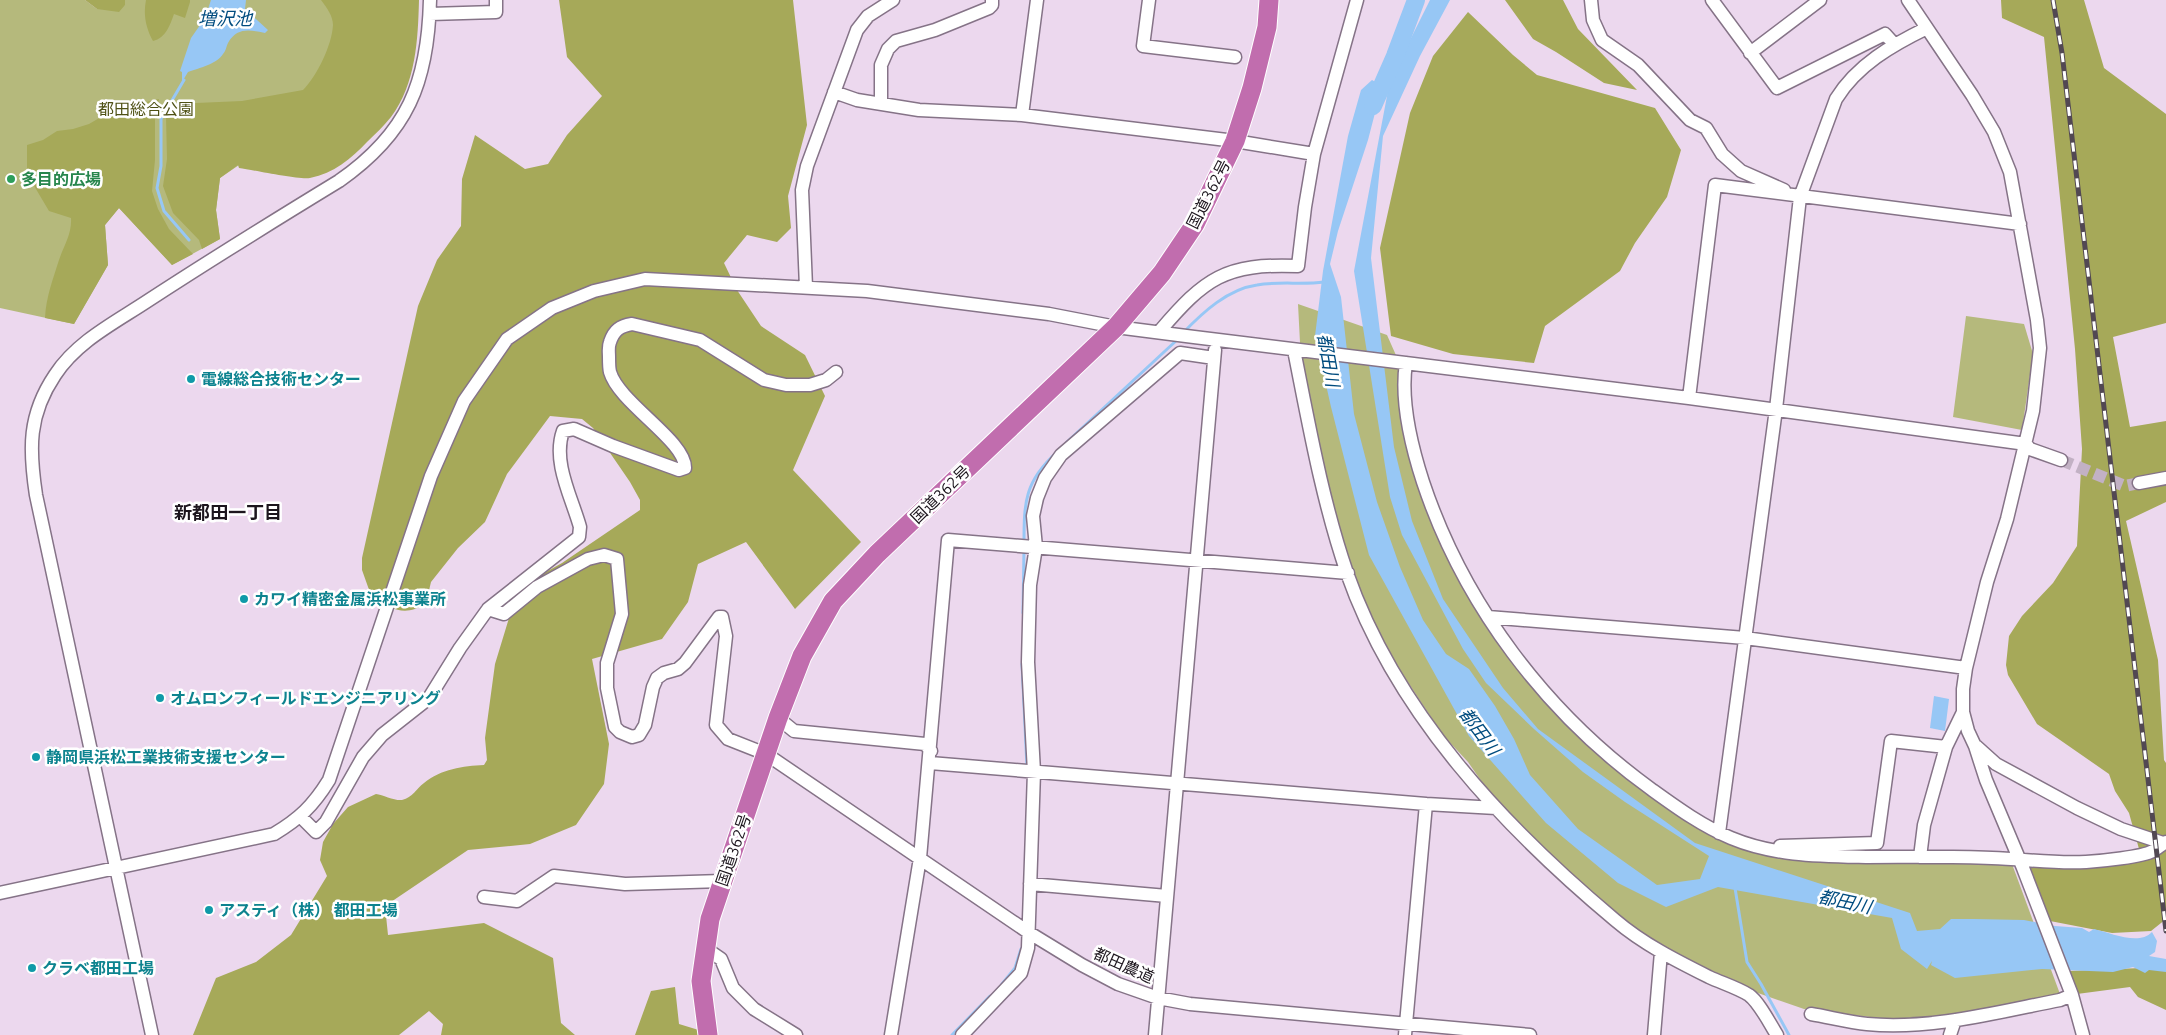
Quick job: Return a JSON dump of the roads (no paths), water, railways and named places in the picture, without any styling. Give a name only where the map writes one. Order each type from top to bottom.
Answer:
[{"type":"highway","name":"国道362号","points":[[708,1035],[701,981],[710,919],[778,718],[802,656],[834,601],[877,554],[1116,327],[1162,273],[1195,224],[1236,141],[1267,27],[1269,0]]},
{"type":"street","points":[[152,1035],[35,486],[31,442],[39,404],[54,376],[81,345],[184,277],[338,181],[376,152],[396,129],[416,90],[428,48],[430,0]]},
{"type":"street","points":[[430,14],[496,12],[496,0]]},
{"type":"street","points":[[806,287],[802,190],[807,166],[857,30],[868,16],[893,0]]},
{"type":"street","points":[[881,104],[881,65],[888,49],[896,41],[935,30],[989,8],[992,5],[992,0]]},
{"type":"street","points":[[1022,115],[1037,0]]},
{"type":"street","points":[[1149,0],[1143,46],[1236,57]]},
{"type":"street","points":[[1164,333],[1180,307],[1207,282],[1236,269],[1268,264],[1298,266],[1314,154],[1357,0]]},
{"type":"street","points":[[1591,0],[1593,20],[1602,40],[1638,65],[1690,120],[1706,128],[1722,154],[1741,171],[1800,197]]},
{"type":"street","points":[[1712,0],[1777,88],[1885,34],[1894,44]]},
{"type":"street","points":[[1750,53],[1820,0]]},
{"type":"street","points":[[1908,0],[1968,88],[1994,132],[2010,172],[2038,320],[2040,348],[2036,387],[2026,444],[2007,519],[1987,582],[1966,668],[1963,689],[1963,712],[1986,780],[2072,995],[2083,1035]]},
{"type":"street","points":[[1719,833],[1776,409],[1800,197],[1836,99],[1859,71],[1894,44],[1926,28]]},
{"type":"street","points":[[834,92],[857,100],[919,110],[1022,115],[1236,141],[1314,154]]},
{"type":"street","points":[[1689,398],[1715,185],[2020,224]]},
{"type":"street","points":[[0,893],[274,834],[301,817],[318,798],[329,780],[431,476],[464,401],[507,339],[552,308],[594,291],[645,279],[867,291],[1020,310],[1116,327],[1194,338],[1776,409],[2026,444],[2030,449],[2061,460]]},
{"type":"street","points":[[301,817],[316,832],[326,822],[363,757],[382,736],[429,698],[460,648],[488,609],[579,537],[580,527],[561,468],[559,441],[563,431],[574,429],[613,446],[679,470],[684,468],[685,463],[680,452],[628,400],[610,373],[608,346],[612,334],[621,326],[632,324],[700,340],[764,380],[786,385],[810,385],[826,380],[836,372]]},
{"type":"street","points":[[1154,1035],[1217,340]]},
{"type":"street","points":[[1297,350],[1326,503],[1348,573],[1370,629],[1398,678],[1440,738],[1496,808],[1545,858],[1620,924],[1660,952],[1750,996],[1776,1035]]},
{"type":"street","points":[[962,1035],[1021,974],[1028,948],[1030,884],[1028,662],[1030,585],[1035,547],[1033,516],[1037,498],[1045,478],[1061,455],[1180,353],[1214,358]]},
{"type":"street","points":[[1406,363],[1406,399],[1419,469],[1433,509],[1455,558],[1488,617],[1520,663],[1581,730],[1645,785],[1690,816],[1719,833],[1756,847],[1817,856],[1920,857],[2020,864],[2087,862],[2152,852],[2165,843]]},
{"type":"street","points":[[2139,483],[2166,478]]},
{"type":"street","points":[[891,1035],[920,858],[948,540],[1348,573]]},
{"type":"street","name":"都田農道","points":[[488,609],[504,614],[537,587],[588,559],[604,555],[617,559],[622,614],[611,646],[606,674],[614,727],[632,737],[639,735],[645,725],[653,687],[657,678],[664,672],[678,669],[686,663],[719,617],[722,617],[726,636],[716,725],[728,739],[766,754],[1028,932],[1118,984],[1158,998],[1190,1004],[1406,1030],[1530,1035]]},
{"type":"street","points":[[1488,617],[1745,638],[1966,668]]},
{"type":"street","points":[[1920,857],[1924,825],[1946,747],[1963,712]]},
{"type":"street","points":[[778,718],[794,731],[925,744],[930,757]]},
{"type":"street","points":[[1756,847],[1877,843],[1891,741],[1946,747]]},
{"type":"street","points":[[1975,746],[1996,764],[2077,808],[2121,828],[2165,843]]},
{"type":"street","points":[[930,757],[1029,771],[1177,785],[1496,808]]},
{"type":"street","points":[[1406,1030],[1426,804]]},
{"type":"street","points":[[484,897],[517,901],[554,876],[625,884],[722,881]]},
{"type":"street","points":[[1030,884],[1167,896]]},
{"type":"street","points":[[705,948],[721,959],[733,988],[754,1009],[796,1035]]},
{"type":"street","points":[[1654,1035],[1660,952]]},
{"type":"street","points":[[1811,1014],[1866,1024],[1955,1020],[2060,1000],[2072,995]]},
{"type":"street","points":[[1950,1035],[1955,1020]]},
{"type":"water","name":"増沢池","points":[[211,0],[246,0],[245,9],[268,30],[265,33],[244,31],[235,34],[228,43],[225,52],[217,60],[188,72],[182,82],[182,72],[180,71],[191,38],[205,18]]},
{"type":"water","points":[[1430,0],[1450,0],[1420,56],[1383,136],[1371,258],[1394,447],[1412,521],[1443,599],[1503,688],[1538,729],[1695,843],[1910,913],[1917,931],[1940,929],[1951,919],[1974,919],[2024,920],[2055,926],[2082,928],[2089,932],[2094,929],[2132,938],[2140,938],[2152,932],[2157,941],[2155,952],[2149,956],[2166,959],[2166,972],[2149,970],[2145,973],[2133,967],[2113,972],[2042,969],[1955,978],[1931,965],[1932,961],[1927,969],[1901,949],[1892,918],[1718,887],[1666,907],[1618,883],[1546,823],[1469,736],[1369,555],[1315,336],[1323,271],[1348,136],[1361,90],[1372,80],[1382,86],[1368,140],[1338,231],[1330,264],[1341,297],[1354,414],[1377,502],[1400,567],[1423,620],[1446,654],[1469,669],[1495,706],[1514,739],[1530,775],[1578,829],[1657,885],[1700,879],[1709,856],[1625,802],[1583,772],[1486,683],[1463,649],[1402,535],[1390,497],[1354,271],[1390,80]]},
{"type":"water","points":[[1934,696],[1949,699],[1945,731],[1930,728]]},
{"type":"waterway","name":"都田川","points":[[1373,106],[1395,56],[1416,0]]},
{"type":"waterway","points":[[184,80],[161,119],[161,166],[157,188],[164,211],[189,240]]},
{"type":"waterway","points":[[1183,333],[1199,317],[1226,296],[1246,287],[1274,283],[1324,282]]},
{"type":"waterway","points":[[1067,442],[1178,339]]},
{"type":"waterway","points":[[1024,543],[1028,493],[1038,473],[1057,452]]},
{"type":"waterway","points":[[1023,613],[1024,549]]},
{"type":"waterway","points":[[1022,664],[1027,767]]},
{"type":"waterway","points":[[1735,888],[1747,962],[1789,1035]]},
{"type":"waterway","points":[[1002,984],[1015,968],[1021,949]]},
{"type":"waterway","points":[[952,1035],[990,996]]},
{"type":"tunnel","points":[[2061,460],[2125,486],[2139,483]]},
{"type":"railway","points":[[2053,0],[2062,53],[2166,931]]},
{"type":"place","name":"多目的広場","points":[[11,179]]},
{"type":"place","name":"電線総合技術センター","points":[[191,379]]},
{"type":"place","name":"カワイ精密金属浜松事業所","points":[[244,599]]},
{"type":"place","name":"オムロンフィールドエンジニアリング","points":[[160,698]]},
{"type":"place","name":"静岡県浜松工業技術支援センター","points":[[36,757]]},
{"type":"place","name":"アスティ（株） 都田工場","points":[[209,910]]},
{"type":"place","name":"クラベ都田工場","points":[[32,968]]},
{"type":"district","name":"新都田一丁目","points":[[228,512]]},
{"type":"park label","name":"都田総合公園","points":[[146,109]]}]
